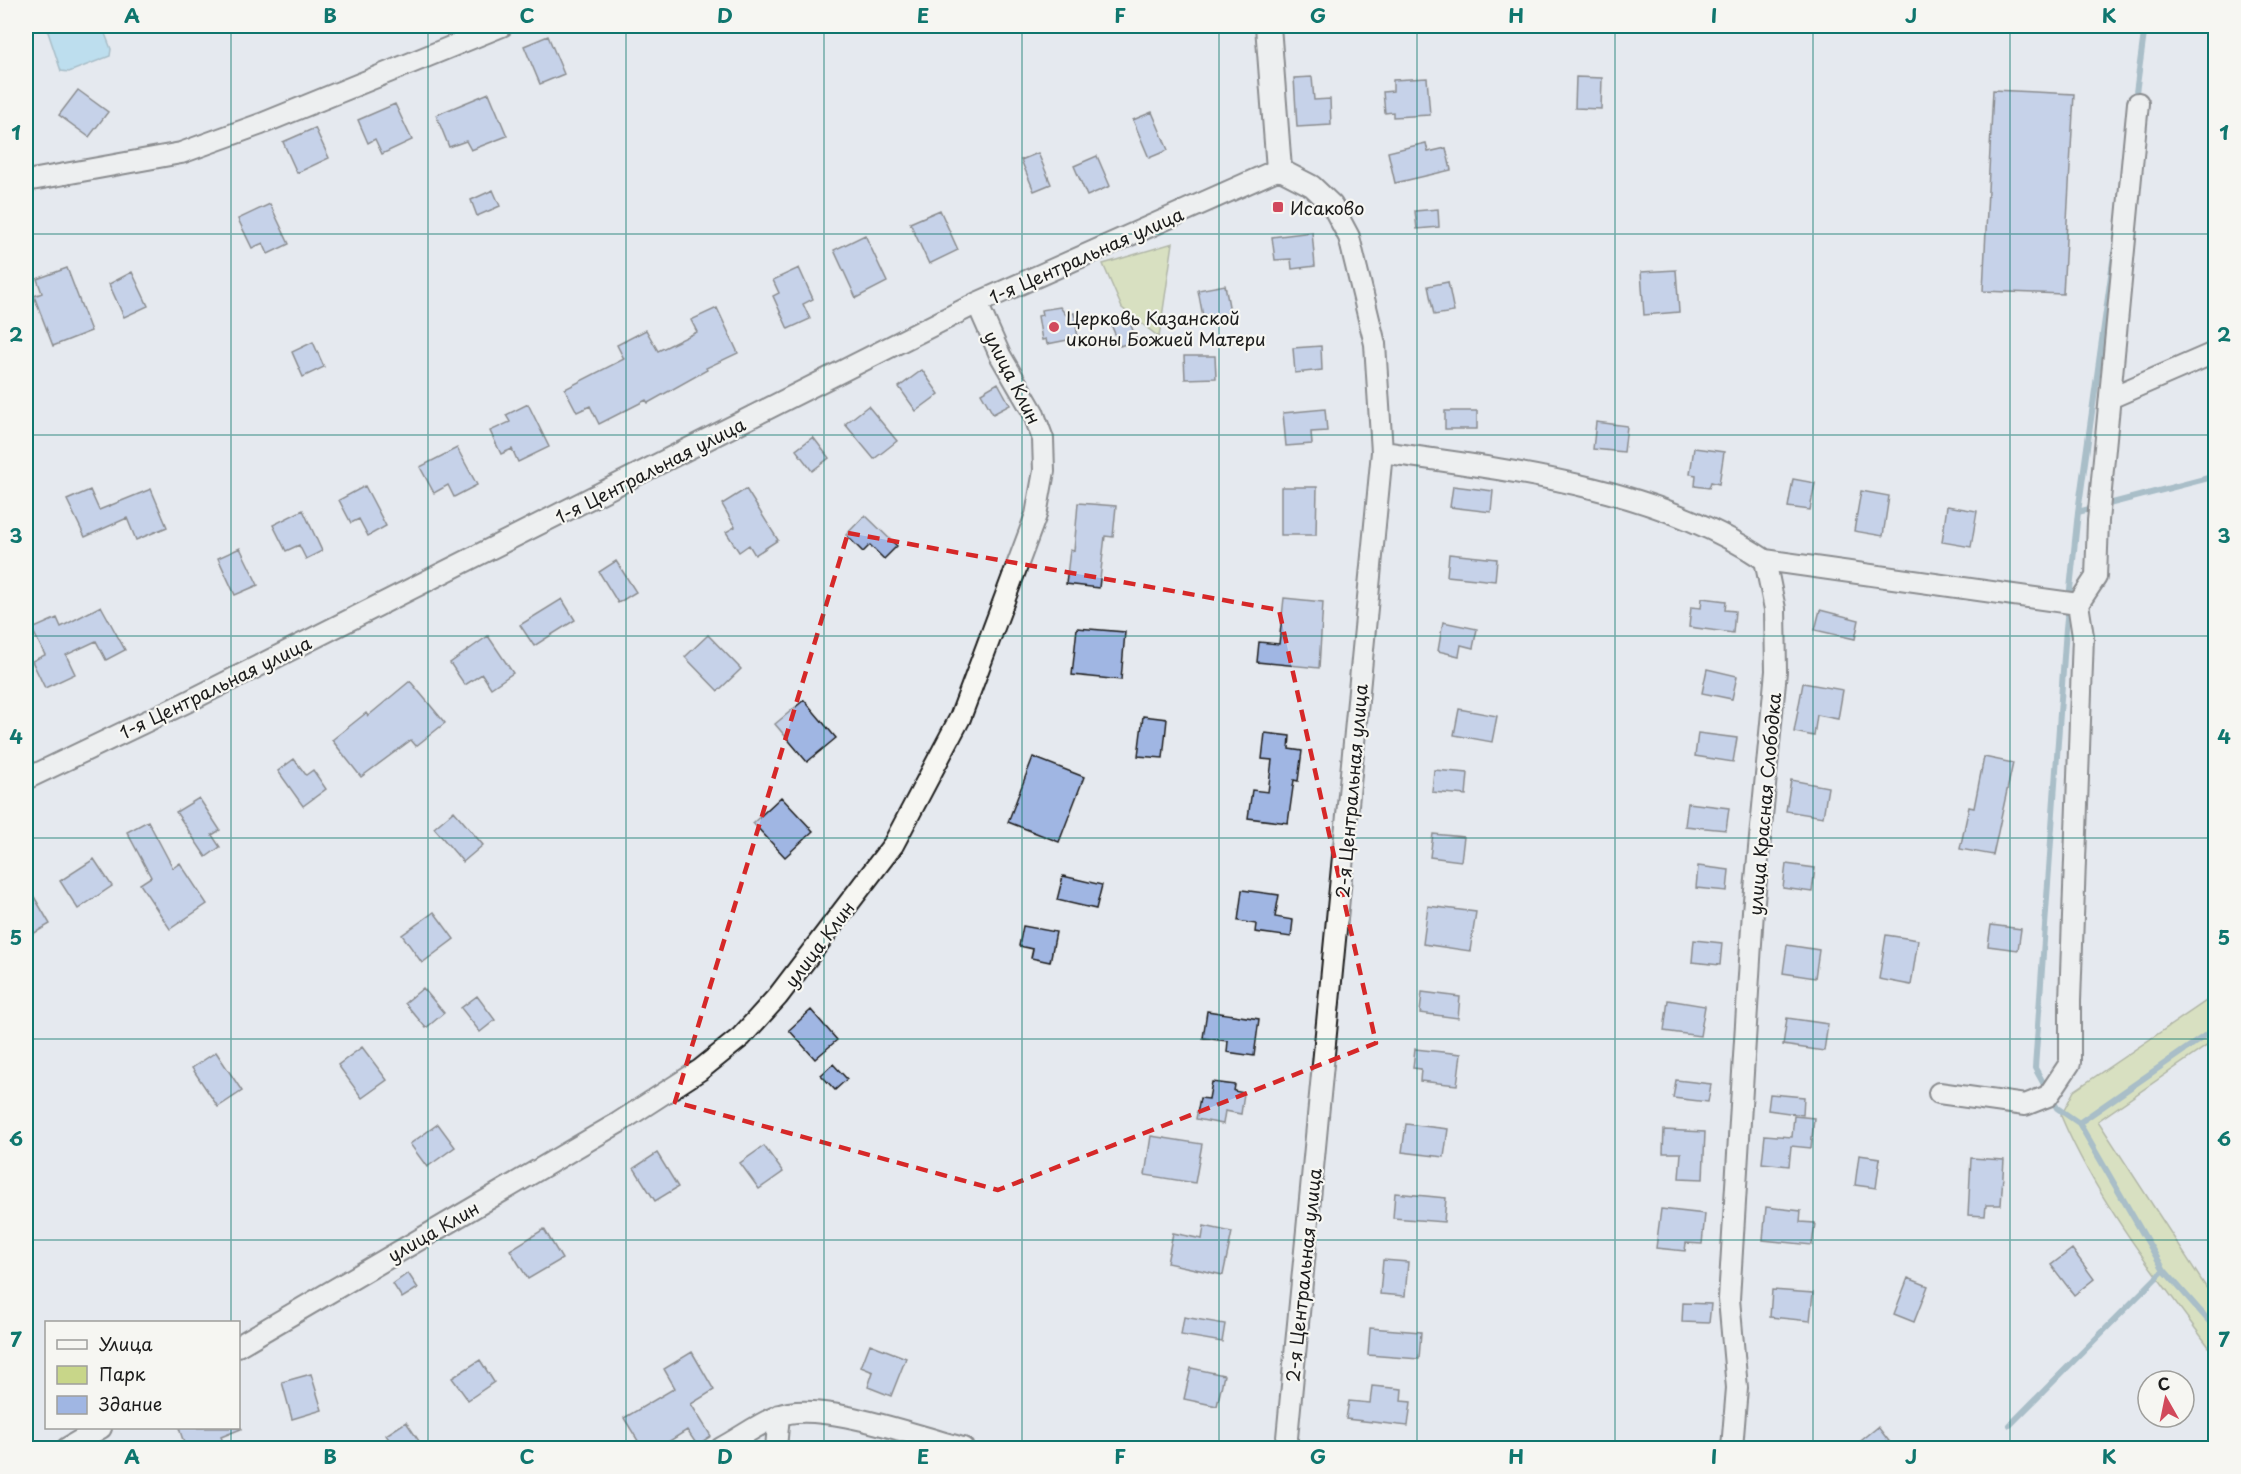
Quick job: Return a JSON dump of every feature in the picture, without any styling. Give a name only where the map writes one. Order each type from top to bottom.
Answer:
[{"type":"street","points":[[26,181],[181,153],[261,124],[502,26]]},
{"type":"street","points":[[1268,26],[1279,170]]},
{"type":"street","points":[[1939,1093],[2025,1105],[2048,1096],[2070,1064],[2070,1001],[2083,636],[2078,604],[2096,577],[2098,521],[2138,103]]},
{"type":"street","name":"1-я Центральная улица","points":[[26,779],[187,702],[976,303],[1279,170]]},
{"type":"street","name":"2-я Центральная улица","points":[[1279,170],[1312,186],[1332,205],[1349,237],[1375,344],[1382,452],[1286,1449]]},
{"type":"street","name":"улица Клин","points":[[240,1345],[618,1123],[700,1071],[741,1037],[778,996],[893,845],[960,718],[1036,514],[1044,471],[1043,439],[1033,412],[1000,355],[976,303]]},
{"type":"street","points":[[2110,398],[2216,352]]},
{"type":"street","points":[[1382,452],[1514,471],[1620,497],[1693,519],[1733,539],[1765,560],[2078,604]]},
{"type":"street","name":"улица Красная Слободка","points":[[1732,1449],[1737,1388],[1729,1299],[1754,911],[1776,671],[1776,609],[1765,560]]},
{"type":"street","points":[[722,1449],[779,1415],[801,1410],[828,1411],[963,1449]]},
{"type":"street","points":[[776,1449],[779,1415]]},
{"type":"street","points":[[67,1449],[99,1429]]},
{"type":"highlighted area","points":[[848,533],[1279,610],[1376,1043],[998,1190],[675,1102]]},
{"type":"green space","points":[[1173,243],[1159,337],[1122,308],[1103,264]]},
{"type":"green space","points":[[2215,995],[2215,1040],[2098,1121],[2215,1301],[2215,1355],[2111,1209],[2076,1148],[2061,1116],[2074,1091]]},
{"type":"water","points":[[46,26],[102,26],[111,49],[110,56],[69,72],[61,71]]},
{"type":"building","points":[[548,36],[564,74],[540,84],[524,46]]},
{"type":"building","points":[[1312,77],[1314,100],[1330,99],[1331,125],[1297,127],[1294,78]]},
{"type":"building","points":[[1576,77],[1602,78],[1601,109],[1575,108]]},
{"type":"building","points":[[1427,78],[1430,115],[1393,117],[1393,112],[1385,113],[1383,92],[1393,91],[1393,80]]},
{"type":"building","points":[[78,90],[108,112],[89,137],[59,115]]},
{"type":"building","points":[[1993,90],[2074,94],[2063,294],[1983,291]]},
{"type":"building","points":[[489,93],[507,136],[471,150],[466,141],[449,147],[436,115]]},
{"type":"building","points":[[395,104],[412,140],[382,154],[375,139],[368,143],[358,120]]},
{"type":"building","points":[[1152,112],[1168,150],[1149,158],[1133,120]]},
{"type":"building","points":[[315,128],[329,158],[297,173],[283,142]]},
{"type":"building","points":[[1426,143],[1428,152],[1446,148],[1451,170],[1395,183],[1388,152]]},
{"type":"building","points":[[1038,153],[1051,184],[1034,191],[1021,160]]},
{"type":"building","points":[[1097,156],[1110,186],[1087,196],[1074,166]]},
{"type":"building","points":[[493,190],[500,206],[477,216],[471,200]]},
{"type":"building","points":[[270,204],[289,244],[268,254],[263,243],[252,248],[238,219]]},
{"type":"building","points":[[1438,209],[1439,227],[1417,229],[1415,211]]},
{"type":"building","points":[[940,210],[958,250],[929,264],[910,223]]},
{"type":"building","points":[[1312,232],[1315,266],[1292,269],[1291,259],[1275,260],[1272,237]]},
{"type":"building","points":[[865,235],[887,282],[856,298],[834,250]]},
{"type":"building","points":[[67,268],[91,331],[53,346],[34,296],[42,293],[37,279]]},
{"type":"building","points":[[799,268],[813,299],[803,304],[810,319],[788,329],[773,296],[779,293],[773,280]]},
{"type":"building","points":[[1676,270],[1679,312],[1644,315],[1641,272]]},
{"type":"building","points":[[132,272],[148,306],[124,317],[109,284]]},
{"type":"building","points":[[1448,282],[1454,312],[1434,315],[1428,286]]},
{"type":"building","points":[[1225,285],[1231,317],[1204,322],[1198,290]]},
{"type":"building","name":"Церковь Казанской иконы Божией Матери","points":[[1060,307],[1066,315],[1074,313],[1078,338],[1047,344],[1046,339],[1042,340],[1038,316],[1042,315],[1041,310]]},
{"type":"building","points":[[717,308],[738,353],[706,368],[707,370],[648,403],[646,400],[599,424],[590,406],[577,412],[565,389],[624,359],[617,345],[646,330],[658,351],[697,332],[691,320]]},
{"type":"building","points":[[1127,316],[1137,340],[1120,346],[1110,322]]},
{"type":"building","points":[[313,342],[324,367],[303,377],[292,352]]},
{"type":"building","points":[[1321,346],[1322,370],[1295,373],[1293,348]]},
{"type":"building","points":[[1184,356],[1215,356],[1216,378],[1185,379]]},
{"type":"building","points":[[922,370],[939,394],[916,411],[899,387]]},
{"type":"building","points":[[998,383],[1010,405],[993,414],[981,393]]},
{"type":"building","points":[[528,404],[549,447],[518,462],[512,449],[501,454],[490,431],[510,422],[506,415]]},
{"type":"building","points":[[868,406],[897,441],[874,459],[845,424]]},
{"type":"building","points":[[1325,409],[1327,431],[1311,432],[1312,444],[1286,446],[1283,413]]},
{"type":"building","points":[[1445,411],[1477,411],[1477,429],[1445,429]]},
{"type":"building","points":[[1596,422],[1627,426],[1624,452],[1593,449]]},
{"type":"building","points":[[813,437],[829,458],[812,471],[796,450]]},
{"type":"building","points":[[457,448],[477,485],[454,497],[448,485],[434,493],[420,467]]},
{"type":"building","points":[[1694,448],[1724,452],[1719,484],[1711,482],[1709,488],[1695,486],[1696,475],[1690,474]]},
{"type":"building","points":[[1793,479],[1815,483],[1810,510],[1788,507]]},
{"type":"building","points":[[365,486],[386,526],[368,536],[359,519],[351,523],[339,500]]},
{"type":"building","points":[[1453,486],[1493,491],[1491,512],[1450,507]]},
{"type":"building","points":[[1281,487],[1317,487],[1316,535],[1281,535]]},
{"type":"building","points":[[151,489],[167,527],[136,540],[127,518],[85,537],[67,500],[90,490],[99,510]]},
{"type":"building","points":[[746,489],[778,540],[755,555],[749,545],[739,552],[726,532],[735,527],[722,504]]},
{"type":"building","points":[[1861,491],[1889,496],[1883,536],[1854,531]]},
{"type":"building","points":[[1078,503],[1116,506],[1113,537],[1105,536],[1099,588],[1066,584],[1070,550],[1074,551]]},
{"type":"building","points":[[1947,506],[1977,511],[1971,547],[1942,542]]},
{"type":"building","points":[[303,510],[322,551],[306,559],[299,545],[286,551],[273,525]]},
{"type":"building","points":[[865,515],[897,546],[884,559],[870,545],[863,552],[846,535]]},
{"type":"building","points":[[240,548],[258,585],[235,595],[218,558]]},
{"type":"building","points":[[1449,554],[1497,559],[1495,581],[1447,576]]},
{"type":"building","points":[[616,561],[636,592],[618,603],[599,572]]},
{"type":"building","points":[[1284,598],[1323,602],[1319,668],[1257,662],[1259,642],[1279,644]]},
{"type":"building","points":[[1702,598],[1726,601],[1725,610],[1735,611],[1733,633],[1689,627],[1691,607],[1701,608]]},
{"type":"building","points":[[562,599],[575,620],[534,646],[520,625]]},
{"type":"building","points":[[101,606],[125,650],[106,660],[96,641],[66,655],[75,674],[45,688],[32,661],[45,655],[32,629],[57,618],[61,627]]},
{"type":"building","points":[[1820,610],[1859,620],[1855,639],[1815,630]]},
{"type":"building","points":[[1443,622],[1477,629],[1473,648],[1461,645],[1459,656],[1438,651]]},
{"type":"building","points":[[1077,628],[1125,632],[1121,680],[1072,675]]},
{"type":"building","points":[[708,635],[741,669],[718,691],[685,657]]},
{"type":"building","points":[[488,636],[513,673],[491,688],[482,674],[465,685],[450,663]]},
{"type":"building","points":[[1707,669],[1737,676],[1732,699],[1702,693]]},
{"type":"building","points":[[410,681],[445,723],[416,746],[411,740],[361,777],[332,740],[366,713],[368,716]]},
{"type":"building","points":[[1803,683],[1843,690],[1838,719],[1817,715],[1814,736],[1794,732]]},
{"type":"building","points":[[804,700],[836,738],[807,762],[775,724]]},
{"type":"building","points":[[1459,709],[1497,716],[1492,742],[1454,735]]},
{"type":"building","points":[[1143,716],[1167,719],[1163,758],[1138,756]]},
{"type":"building","points":[[1265,733],[1290,736],[1289,749],[1302,751],[1298,781],[1294,780],[1288,823],[1248,818],[1252,790],[1268,792],[1272,760],[1262,759]]},
{"type":"building","points":[[1698,733],[1737,738],[1733,762],[1695,756]]},
{"type":"building","points":[[1033,757],[1084,777],[1059,842],[1008,822]]},
{"type":"building","points":[[1984,757],[2013,763],[1993,855],[1960,849],[1969,807],[1974,808]]},
{"type":"building","points":[[294,759],[306,775],[313,770],[326,789],[303,806],[278,771]]},
{"type":"building","points":[[1434,770],[1468,773],[1466,795],[1432,792]]},
{"type":"building","points":[[1791,780],[1828,787],[1823,817],[1786,811]]},
{"type":"building","points":[[781,797],[813,831],[785,857],[753,823]]},
{"type":"building","points":[[199,798],[220,830],[212,835],[220,847],[206,857],[176,812]]},
{"type":"building","points":[[1688,803],[1729,808],[1726,830],[1685,826]]},
{"type":"building","points":[[454,811],[483,845],[463,862],[434,828]]},
{"type":"building","points":[[148,821],[173,868],[180,863],[207,904],[170,929],[140,884],[151,877],[127,832]]},
{"type":"building","points":[[1433,834],[1464,837],[1461,861],[1430,857]]},
{"type":"building","points":[[94,859],[112,886],[78,909],[60,881]]},
{"type":"building","points":[[1786,864],[1815,868],[1812,892],[1783,888]]},
{"type":"building","points":[[1698,866],[1729,870],[1727,891],[1696,888]]},
{"type":"building","points":[[1063,876],[1102,885],[1096,909],[1057,900]]},
{"type":"building","points":[[26,883],[50,924],[26,938]]},
{"type":"building","points":[[1242,890],[1279,895],[1275,917],[1293,920],[1291,937],[1255,932],[1256,924],[1238,921]]},
{"type":"building","points":[[1428,906],[1476,912],[1470,951],[1423,944]]},
{"type":"building","points":[[434,912],[454,939],[422,963],[402,935]]},
{"type":"building","points":[[1991,925],[2021,929],[2018,950],[1988,946]]},
{"type":"building","points":[[1023,926],[1056,932],[1050,962],[1031,958],[1033,949],[1019,946]]},
{"type":"building","points":[[1886,935],[1918,940],[1911,985],[1879,979]]},
{"type":"building","points":[[1694,940],[1722,943],[1720,965],[1692,962]]},
{"type":"building","points":[[1787,945],[1819,950],[1815,978],[1783,973]]},
{"type":"building","points":[[423,988],[444,1013],[426,1028],[405,1003]]},
{"type":"building","points":[[1422,992],[1460,997],[1458,1018],[1420,1013]]},
{"type":"building","points":[[477,996],[495,1020],[480,1032],[461,1008]]},
{"type":"building","points":[[1668,1000],[1705,1006],[1700,1036],[1664,1031]]},
{"type":"building","points":[[811,1010],[837,1040],[815,1059],[789,1030]]},
{"type":"building","points":[[1207,1011],[1259,1019],[1254,1056],[1227,1052],[1228,1041],[1203,1038]]},
{"type":"building","points":[[1787,1018],[1828,1024],[1824,1051],[1783,1045]]},
{"type":"building","points":[[362,1047],[387,1080],[362,1098],[338,1065]]},
{"type":"building","points":[[1415,1049],[1461,1054],[1457,1085],[1420,1081],[1421,1069],[1413,1068]]},
{"type":"building","points":[[216,1052],[242,1091],[218,1107],[192,1068]]},
{"type":"building","points":[[833,1064],[847,1079],[835,1090],[821,1075]]},
{"type":"building","points":[[1676,1080],[1711,1084],[1708,1102],[1673,1098]]},
{"type":"building","points":[[1212,1082],[1235,1085],[1234,1091],[1244,1093],[1241,1114],[1225,1111],[1223,1124],[1196,1119],[1200,1098],[1209,1099]]},
{"type":"building","points":[[1770,1094],[1804,1097],[1803,1115],[1768,1110]]},
{"type":"building","points":[[1794,1116],[1814,1118],[1811,1148],[1791,1146],[1789,1166],[1762,1163],[1765,1135],[1792,1137]]},
{"type":"building","points":[[438,1124],[455,1147],[427,1167],[410,1144]]},
{"type":"building","points":[[1406,1124],[1448,1129],[1444,1157],[1402,1152]]},
{"type":"building","points":[[1664,1130],[1705,1132],[1703,1179],[1679,1178],[1681,1153],[1663,1153]]},
{"type":"building","points":[[1151,1136],[1202,1144],[1195,1183],[1145,1175]]},
{"type":"building","points":[[764,1146],[783,1172],[759,1189],[740,1163]]},
{"type":"building","points":[[657,1153],[678,1187],[655,1201],[634,1168]]},
{"type":"building","points":[[1859,1155],[1880,1158],[1876,1188],[1855,1185]]},
{"type":"building","points":[[1971,1158],[2004,1160],[2001,1205],[1986,1205],[1985,1216],[1968,1215]]},
{"type":"building","points":[[1395,1193],[1446,1198],[1444,1222],[1393,1218]]},
{"type":"building","points":[[1766,1207],[1801,1211],[1800,1222],[1815,1223],[1812,1245],[1763,1240]]},
{"type":"building","points":[[1661,1209],[1705,1214],[1702,1244],[1686,1243],[1685,1251],[1656,1248]]},
{"type":"building","points":[[1204,1226],[1232,1232],[1223,1275],[1167,1263],[1173,1233],[1202,1239]]},
{"type":"building","points":[[544,1229],[562,1259],[528,1279],[510,1250]]},
{"type":"building","points":[[2072,1249],[2094,1279],[2074,1295],[2051,1265]]},
{"type":"building","points":[[1383,1260],[1408,1262],[1405,1296],[1380,1294]]},
{"type":"building","points":[[408,1273],[418,1288],[402,1298],[393,1284]]},
{"type":"building","points":[[1908,1278],[1928,1286],[1914,1322],[1894,1314]]},
{"type":"building","points":[[1772,1290],[1813,1293],[1810,1321],[1770,1317]]},
{"type":"building","points":[[1683,1303],[1711,1304],[1709,1323],[1682,1322]]},
{"type":"building","points":[[1184,1317],[1225,1324],[1222,1342],[1181,1335]]},
{"type":"building","points":[[1370,1328],[1421,1332],[1419,1359],[1368,1355]]},
{"type":"building","points":[[870,1344],[906,1358],[891,1396],[868,1387],[873,1372],[861,1367]]},
{"type":"building","points":[[692,1352],[714,1390],[691,1404],[711,1436],[697,1445],[687,1430],[657,1449],[643,1449],[624,1418],[675,1388],[664,1369]]},
{"type":"building","points":[[480,1360],[494,1382],[468,1400],[452,1378]]},
{"type":"building","points":[[1191,1368],[1224,1375],[1217,1406],[1184,1399]]},
{"type":"building","points":[[311,1374],[322,1410],[292,1419],[282,1382]]},
{"type":"building","points":[[1372,1386],[1402,1389],[1401,1401],[1411,1402],[1408,1426],[1346,1419],[1349,1401],[1370,1403]]},
{"type":"building","points":[[406,1422],[419,1441],[407,1449],[395,1449],[386,1435]]},
{"type":"building","points":[[1878,1427],[1895,1449],[1851,1449]]},
{"type":"building","points":[[241,1428],[241,1429],[221,1437],[226,1449],[203,1449],[202,1444],[186,1449],[179,1429]]},
{"type":"waterway","points":[[2135,100],[2145,26]]},
{"type":"waterway","points":[[2115,247],[2078,512],[2066,628],[2035,1068],[2057,1108],[2079,1123],[2164,1270],[2216,1329]]},
{"type":"waterway","points":[[2078,512],[2216,476]]},
{"type":"waterway","points":[[2079,1123],[2216,1028]]},
{"type":"waterway","points":[[2010,1425],[2164,1270]]},
{"type":"place","name":"Исаково","points":[[1278,207]]},
{"type":"place","name":"Церковь Казанской иконы Божией Матери","points":[[1054,327]]}]
